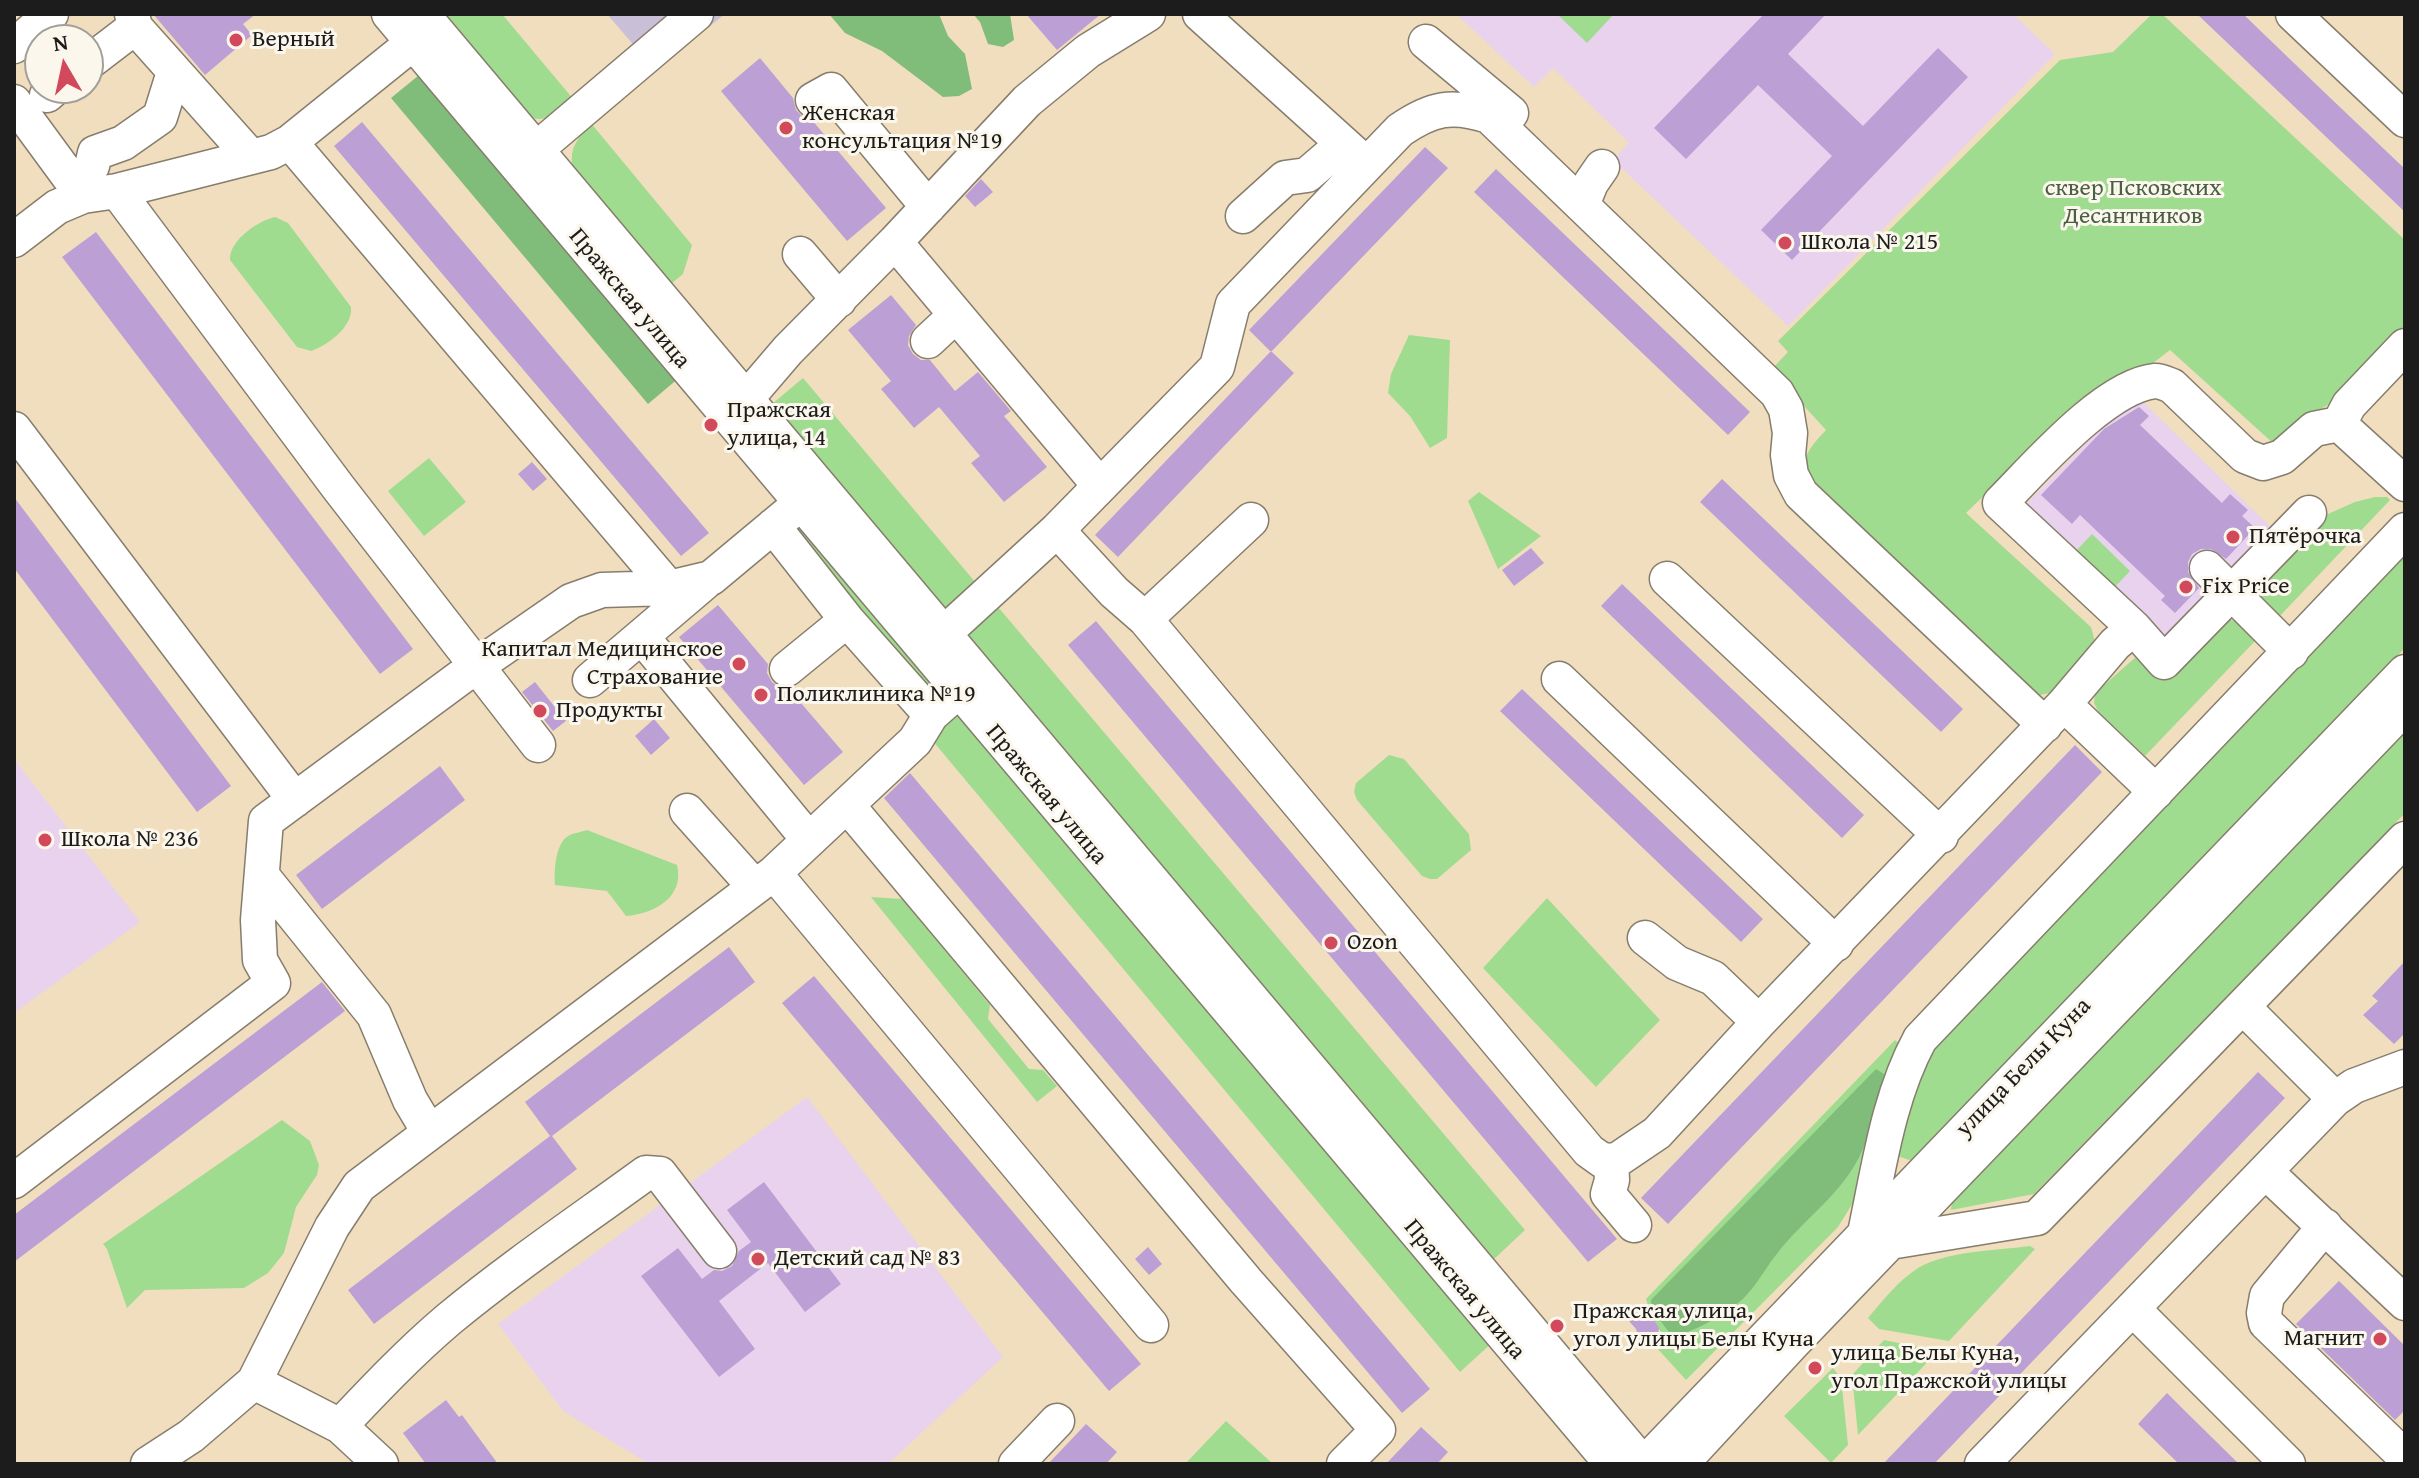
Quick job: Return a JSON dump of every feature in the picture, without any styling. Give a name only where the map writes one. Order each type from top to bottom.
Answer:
[{"type":"street","points":[[14,46],[51,14]]},
{"type":"street","name":"Пражская улица","points":[[389,14],[422,28],[527,158],[967,682],[1644,1464]]},
{"type":"street","points":[[527,158],[696,14]]},
{"type":"street","points":[[736,407],[1027,101],[1088,51],[1148,14]]},
{"type":"street","points":[[1200,14],[1355,154]]},
{"type":"street","points":[[2293,14],[2405,120]]},
{"type":"street","points":[[104,48],[133,21],[174,72],[251,157]]},
{"type":"street","points":[[14,102],[88,181],[117,191],[271,152],[290,142],[422,28]]},
{"type":"street","points":[[1426,42],[1511,113],[1500,126]]},
{"type":"street","points":[[1423,115],[1460,71]]},
{"type":"street","points":[[14,240],[88,181],[95,153],[123,143],[160,117],[174,72]]},
{"type":"street","points":[[813,100],[831,90],[928,207]]},
{"type":"street","points":[[1243,216],[1285,178],[1307,175],[1355,154],[1423,115],[1443,109],[1467,109],[1489,116],[1777,393],[1786,409],[1791,475],[1801,494],[2054,715],[2156,792]]},
{"type":"street","points":[[290,142],[552,463],[669,588]]},
{"type":"street","points":[[934,643],[1057,530],[1217,367],[1233,304],[1355,154]]},
{"type":"street","points":[[1582,205],[1602,167]]},
{"type":"street","points":[[117,191],[338,487],[538,745]]},
{"type":"street","points":[[895,242],[1100,486]]},
{"type":"street","points":[[800,254],[839,300]]},
{"type":"street","points":[[928,341],[956,315]]},
{"type":"street","points":[[2339,424],[2349,405],[2405,346]]},
{"type":"street","points":[[2309,513],[2164,662],[2134,628],[2000,503],[2086,416],[2143,384],[2158,381],[2172,386],[2245,456],[2263,463],[2282,457],[2314,429],[2339,424]]},
{"type":"street","points":[[2339,424],[2405,484]]},
{"type":"street","points":[[14,429],[286,790]]},
{"type":"street","points":[[590,680],[810,495]]},
{"type":"street","points":[[1145,619],[1251,520]]},
{"type":"street","points":[[773,526],[847,620],[931,715]]},
{"type":"street","points":[[1057,530],[1114,592],[1145,619],[1589,1151],[1603,1161],[1617,1160],[1657,1133],[1759,1022],[1941,836],[2054,715],[2115,644],[2134,628]]},
{"type":"street","points":[[2405,530],[1920,1039],[1905,1066],[1897,1090],[1878,1238],[2037,1218],[2405,839]]},
{"type":"street","points":[[2207,568],[2291,652]]},
{"type":"street","points":[[14,1181],[273,983],[260,960],[268,900],[266,821],[269,802],[479,666],[567,615],[581,596],[602,590],[669,588],[711,578]]},
{"type":"street","points":[[1667,579],[1941,836]]},
{"type":"street","points":[[787,669],[847,620]]},
{"type":"street","points":[[642,637],[809,840]]},
{"type":"street","name":"улица Белы Куна","points":[[1681,1464],[1878,1238],[2405,672]]},
{"type":"street","points":[[1559,679],[1836,944]]},
{"type":"street","points":[[148,1464],[191,1436],[254,1382],[332,1227],[359,1186],[764,879],[915,741],[931,715],[967,682]]},
{"type":"street","name":"Пражская улица","points":[[967,682],[1612,1464]]},
{"type":"street","name":"улица Белы Куна","points":[[1644,1464],[1878,1238],[2405,707]]},
{"type":"street","points":[[847,805],[1246,1281],[1378,1430],[1344,1464]]},
{"type":"street","points":[[687,811],[764,879],[1126,1278],[1151,1325]]},
{"type":"street","points":[[268,900],[374,1015],[410,1100],[429,1132]]},
{"type":"street","points":[[1645,938],[1673,971],[1713,978],[1759,1022]]},
{"type":"street","points":[[2243,1007],[2335,1099]]},
{"type":"street","points":[[1982,1464],[2335,1099],[2354,1086],[2405,1067]]},
{"type":"street","points":[[1611,1161],[1612,1180],[1608,1194],[1634,1225]]},
{"type":"street","points":[[2266,1172],[2405,1303]]},
{"type":"street","points":[[340,1426],[388,1374],[447,1321],[493,1283],[646,1173],[660,1174],[719,1251]]},
{"type":"street","points":[[2325,1226],[2267,1296],[2266,1323],[2405,1457]]},
{"type":"street","points":[[2133,1309],[2288,1464]]},
{"type":"street","points":[[254,1382],[340,1426],[381,1464]]},
{"type":"street","points":[[1016,1464],[1057,1421]]},
{"type":"shaded area","points":[[607,14],[725,14],[655,70]]},
{"type":"shaded area","name":"Школа № 215","points":[[1456,14],[2013,14],[2055,54],[1788,326],[1613,160],[1629,143],[1553,68],[1534,87]]},
{"type":"shaded area","points":[[2135,394],[2289,545],[2179,655],[2025,505]]},
{"type":"shaded area","name":"Школа № 236","points":[[14,759],[140,922],[14,1013]]},
{"type":"shaded area","name":"Детский сад № 83","points":[[807,1097],[1003,1357],[888,1464],[649,1464],[563,1411],[498,1324]]},
{"type":"green space","points":[[443,14],[502,14],[574,100],[542,119],[529,117]]},
{"type":"green space","points":[[829,14],[939,14],[948,36],[965,54],[972,89],[959,96],[943,97],[882,51],[845,33]]},
{"type":"green space","points":[[973,14],[1010,14],[1014,40],[1003,47],[988,44],[980,22]]},
{"type":"green space","points":[[1557,14],[1614,14],[1587,43]]},
{"type":"green space","name":"сквер Псковских Десантников","points":[[2152,14],[2162,14],[2405,240],[2405,334],[2348,394],[2297,422],[2274,444],[2170,350],[2140,373],[2077,405],[1966,513],[2091,627],[2095,642],[2054,692],[2040,695],[2026,693],[1802,480],[1808,452],[1826,430],[1771,370],[1788,352],[1778,341],[2060,60],[2113,52]]},
{"type":"green space","points":[[424,71],[680,377],[648,404],[391,98]]},
{"type":"green space","points":[[590,122],[692,245],[683,274],[671,284],[573,167],[574,148]]},
{"type":"green space","points":[[275,217],[288,223],[351,307],[344,328],[332,340],[311,351],[297,347],[230,260],[234,246],[245,233]]},
{"type":"green space","points":[[1409,335],[1450,340],[1447,438],[1430,448],[1410,416],[1388,393],[1391,374]]},
{"type":"green space","points":[[803,378],[981,589],[951,616],[772,404]]},
{"type":"green space","points":[[429,458],[466,502],[424,536],[388,491]]},
{"type":"green space","points":[[1479,492],[1541,536],[1498,569],[1468,501]]},
{"type":"green space","points":[[2375,497],[2390,500],[2276,620],[2257,596],[2256,588],[2319,518]]},
{"type":"green space","points":[[798,515],[936,678],[927,688],[789,523]]},
{"type":"green space","points":[[2092,534],[2130,571],[2114,588],[2076,551]]},
{"type":"green space","points":[[2405,552],[2405,648],[1912,1161],[1898,1156],[1923,1061],[1943,1035]]},
{"type":"green space","points":[[993,601],[1525,1230],[1493,1260],[965,634]]},
{"type":"green space","points":[[2223,621],[2238,621],[2257,639],[2145,756],[2098,711],[2094,703],[2095,693],[2137,656],[2163,680]]},
{"type":"green space","points":[[959,704],[1494,1341],[1460,1372],[927,734]]},
{"type":"green space","points":[[2405,726],[2405,813],[2034,1194],[1951,1210],[1952,1201]]},
{"type":"green space","points":[[1389,755],[1404,759],[1469,834],[1471,850],[1437,879],[1422,876],[1357,800],[1354,792],[1356,783]]},
{"type":"green space","points":[[587,830],[677,865],[678,876],[672,895],[647,912],[626,916],[607,891],[555,885],[560,845],[568,836]]},
{"type":"green space","points":[[871,897],[902,899],[990,1005],[988,1019],[1029,1069],[1043,1070],[1057,1086],[1037,1102]]},
{"type":"green space","points":[[1547,898],[1660,1020],[1596,1087],[1483,968]]},
{"type":"green space","points":[[1895,1040],[1904,1048],[1859,1193],[1838,1227],[1686,1380],[1656,1347],[1666,1338],[1653,1322],[1646,1299]]},
{"type":"green space","points":[[1876,1069],[1884,1074],[1872,1123],[1862,1151],[1845,1180],[1786,1242],[1740,1302],[1704,1325],[1672,1336],[1652,1310],[1651,1300]]},
{"type":"green space","points":[[282,1120],[310,1141],[319,1165],[317,1175],[296,1207],[284,1253],[268,1273],[244,1288],[145,1290],[127,1308],[103,1244]]},
{"type":"green space","points":[[2030,1246],[2035,1249],[1949,1341],[1879,1329],[1868,1318],[1904,1279],[1931,1262],[1958,1254]]},
{"type":"green space","points":[[1884,1340],[1938,1351],[1858,1435],[1852,1375]]},
{"type":"green space","points":[[1833,1368],[1841,1378],[1848,1445],[1831,1463],[1784,1416]]},
{"type":"green space","points":[[1226,1421],[1273,1464],[1185,1464]]},
{"type":"building","points":[[153,14],[256,14],[243,24],[252,35],[205,75]]},
{"type":"building","points":[[1026,14],[1101,14],[1057,50]]},
{"type":"building","points":[[1764,14],[1826,14],[1788,54],[1863,126],[1938,48],[1968,77],[1792,260],[1761,230],[1832,156],[1758,85],[1686,159],[1654,128]]},
{"type":"building","points":[[2197,14],[2243,14],[2405,169],[2405,212]]},
{"type":"building","name":"Женская консультация №19","points":[[760,58],[793,98],[796,110],[812,120],[886,208],[847,241],[721,91]]},
{"type":"building","points":[[362,122],[709,533],[681,556],[334,146]]},
{"type":"building","points":[[1425,147],[1448,168],[1271,352],[1249,330]]},
{"type":"building","points":[[1496,169],[1750,412],[1728,435],[1474,192]]},
{"type":"building","points":[[981,179],[993,192],[975,207],[965,196]]},
{"type":"building","points":[[96,232],[413,649],[380,674],[62,257]]},
{"type":"building","points":[[891,295],[916,325],[909,336],[908,345],[913,354],[921,360],[930,360],[955,391],[978,372],[1011,411],[1004,416],[1047,467],[1004,502],[971,463],[980,456],[939,407],[914,428],[881,389],[891,381],[848,330]]},
{"type":"building","points":[[1271,351],[1294,373],[1118,557],[1095,535]]},
{"type":"building","points":[[2139,407],[2149,416],[2140,425],[2222,503],[2230,494],[2248,510],[2242,516],[2255,528],[2226,559],[2211,549],[2201,549],[2192,554],[2188,572],[2199,588],[2175,613],[2161,600],[2165,596],[2080,515],[2072,524],[2041,495],[2104,429]]},
{"type":"building","points":[[532,462],[547,479],[533,491],[518,474]]},
{"type":"building","points":[[1722,479],[1963,709],[1941,732],[1700,502]]},
{"type":"building","points":[[14,497],[231,786],[197,812],[14,568]]},
{"type":"building","points":[[1531,548],[1544,563],[1514,586],[1502,570]]},
{"type":"building","points":[[1622,584],[1864,815],[1842,838],[1601,606]]},
{"type":"building","name":"Поликлиника №19","points":[[718,605],[768,664],[767,673],[772,682],[789,689],[843,752],[804,785],[679,637]]},
{"type":"building","points":[[1096,621],[1617,1239],[1588,1262],[1068,645]]},
{"type":"building","points":[[535,682],[566,721],[553,731],[522,692]]},
{"type":"building","points":[[1522,689],[1763,919],[1741,942],[1500,711]]},
{"type":"building","points":[[654,719],[670,738],[651,755],[635,736]]},
{"type":"building","points":[[2075,745],[2102,772],[1668,1224],[1641,1198]]},
{"type":"building","points":[[440,766],[465,800],[322,909],[296,875]]},
{"type":"building","points":[[910,773],[1430,1389],[1402,1413],[884,798]]},
{"type":"building","points":[[729,947],[755,982],[552,1136],[577,1169],[374,1324],[348,1290],[550,1136],[525,1102]]},
{"type":"building","points":[[2405,961],[2405,1033],[2394,1044],[2363,1015],[2378,1001],[2372,996]]},
{"type":"building","points":[[814,976],[1141,1364],[1109,1391],[782,1003]]},
{"type":"building","points":[[322,982],[345,1011],[14,1262],[14,1215]]},
{"type":"building","points":[[2258,1072],[2285,1098],[1934,1464],[1883,1464]]},
{"type":"building","points":[[764,1182],[841,1284],[805,1312],[768,1263],[719,1301],[755,1349],[719,1377],[641,1276],[678,1248],[702,1279],[714,1270],[722,1271],[732,1266],[739,1251],[751,1242],[727,1210]]},
{"type":"building","points":[[1148,1247],[1162,1264],[1149,1275],[1135,1259]]},
{"type":"building","points":[[2339,1281],[2405,1346],[2405,1410],[2395,1420],[2296,1324]]},
{"type":"building","points":[[1645,1305],[1659,1328],[1658,1335],[1650,1342],[1639,1339],[1636,1329],[1628,1320]]},
{"type":"building","points":[[2167,1393],[2239,1464],[2179,1464],[2138,1424]]},
{"type":"building","points":[[446,1400],[459,1417],[462,1415],[498,1464],[426,1464],[403,1433]]},
{"type":"building","points":[[1086,1424],[1117,1452],[1106,1464],[1048,1464]]},
{"type":"building","points":[[1421,1427],[1448,1452],[1437,1464],[1386,1464]]},
{"type":"place","name":"Верный","points":[[236,40]]},
{"type":"place","name":"Женская консультация №19","points":[[786,128]]},
{"type":"place","name":"Школа № 215","points":[[1785,243]]},
{"type":"place","name":"Пражская улица, 14","points":[[711,425]]},
{"type":"place","name":"Пятёрочка","points":[[2233,537]]},
{"type":"place","name":"Fix Price","points":[[2186,587]]},
{"type":"place","name":"Капитал Медицинское Страхование","points":[[739,664]]},
{"type":"place","name":"Поликлиника №19","points":[[761,695]]},
{"type":"place","name":"Продукты","points":[[540,711]]},
{"type":"place","name":"Школа № 236","points":[[45,840]]},
{"type":"place","name":"Ozon","points":[[1331,943]]},
{"type":"place","name":"Детский сад № 83","points":[[758,1259]]},
{"type":"place","name":"Пражская улица, угол улицы Белы Куна","points":[[1557,1326]]},
{"type":"place","name":"Магнит","points":[[2380,1339]]},
{"type":"place","name":"улица Белы Куна, угол Пражской улицы","points":[[1815,1368]]}]
